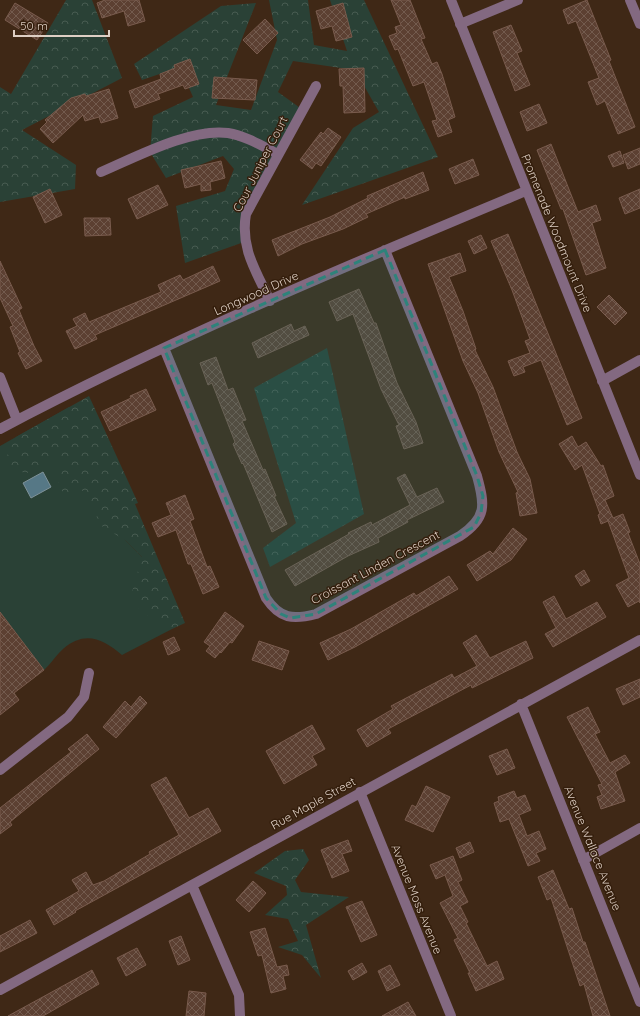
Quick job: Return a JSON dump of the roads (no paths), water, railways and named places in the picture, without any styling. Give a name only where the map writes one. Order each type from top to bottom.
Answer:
[{"type":"street","name":"Promenade Woodmount Drive","points":[[451,0],[640,475]]},
{"type":"street","points":[[460,24],[518,0]]},
{"type":"street","points":[[630,0],[640,24]]},
{"type":"street","name":"Cour Juniper Court","points":[[270,301],[244,242],[243,228],[246,214],[316,86]]},
{"type":"street","points":[[101,172],[188,136],[208,132],[228,133],[245,138],[278,154]]},
{"type":"street","name":"Longwood Drive","points":[[0,429],[85,384],[164,348],[385,250],[526,191]]},
{"type":"street","name":"Croissant Linden Crescent","points":[[164,348],[266,598],[272,608],[290,618],[303,618],[316,614],[460,536],[474,527],[481,513],[483,496],[477,476],[385,250]]},
{"type":"street","points":[[602,381],[640,360]]},
{"type":"street","points":[[0,377],[17,420]]},
{"type":"street","name":"Rue Maple Street","points":[[0,990],[640,640]]},
{"type":"street","points":[[0,770],[68,717],[84,697],[89,674]]},
{"type":"street","name":"Avenue Wallace Avenue","points":[[521,704],[640,1002]]},
{"type":"street","name":"Avenue Moss Avenue","points":[[360,792],[451,1016]]},
{"type":"street","points":[[583,860],[640,828]]},
{"type":"street","points":[[192,885],[239,995],[240,1016]]},
{"type":"water","points":[[43,472],[51,487],[31,498],[23,483]]}]
